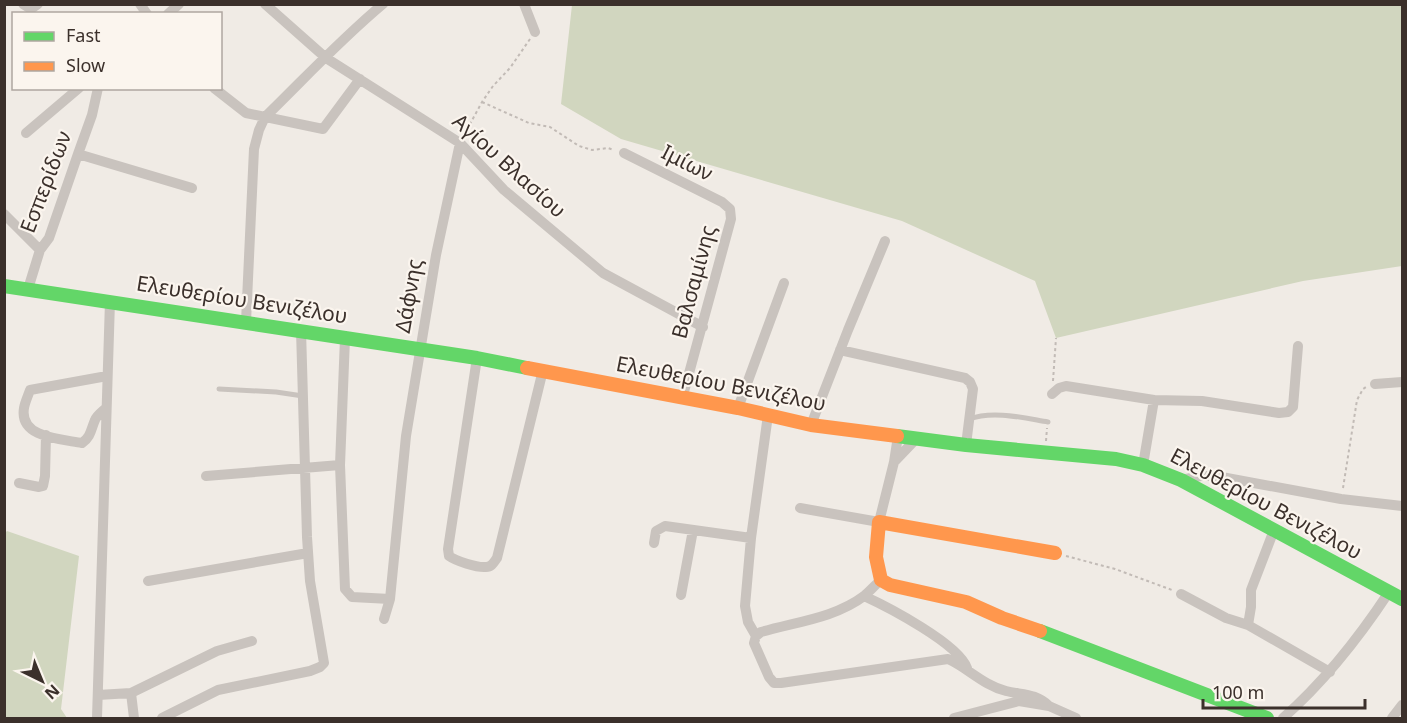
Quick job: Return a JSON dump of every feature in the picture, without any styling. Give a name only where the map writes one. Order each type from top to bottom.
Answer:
[{"type":"street","points":[[23,4],[31,9],[38,4]]},
{"type":"street","name":"Αγίου Βλασίου","points":[[265,4],[326,58],[460,143],[504,190],[603,273],[704,327]]},
{"type":"street","points":[[246,322],[254,149],[259,130],[265,117],[326,58],[335,45],[382,4]]},
{"type":"street","points":[[524,4],[535,32]]},
{"type":"street","points":[[217,90],[246,113],[323,129],[360,79]]},
{"type":"street","points":[[26,133],[77,90]]},
{"type":"street","name":"Εσπερίδων","points":[[28,288],[40,250],[49,238],[92,115],[98,90]]},
{"type":"street","name":"Δάφνης","points":[[384,619],[390,599],[406,436],[436,255],[460,143]]},
{"type":"street","name":"Ιμίων","points":[[624,153],[722,202],[730,209]]},
{"type":"street","points":[[78,154],[192,188]]},
{"type":"street","name":"Βαλσαμίνης","points":[[682,399],[704,327],[731,219],[730,209]]},
{"type":"street","points":[[4,214],[40,250]]},
{"type":"street","points":[[811,425],[885,241]]},
{"type":"street","points":[[738,408],[784,283]]},
{"type":"street","name":"Ελευθερίου Βενιζέλου","points":[[4,286],[477,358],[738,408],[811,425],[966,445],[1093,456],[1143,465],[1181,480],[1402,599]]},
{"type":"street","points":[[97,718],[110,301]]},
{"type":"street","points":[[162,718],[218,690],[320,667],[324,663],[310,581],[308,553],[301,330]]},
{"type":"street","points":[[345,338],[340,465],[345,589],[352,597],[390,599]]},
{"type":"street","points":[[1052,394],[1066,386],[1154,400],[1202,401],[1279,413],[1288,412],[1293,407],[1298,346]]},
{"type":"street","points":[[840,350],[965,378],[970,382],[972,390],[966,445]]},
{"type":"street","points":[[477,358],[448,549],[449,556],[456,561],[486,567],[492,565],[497,558],[543,370]]},
{"type":"street","points":[[106,408],[96,417],[87,440],[82,443],[30,429],[24,419],[24,408],[30,390],[107,376]]},
{"type":"street","points":[[1375,384],[1402,382]]},
{"type":"street","points":[[1143,465],[1154,400]]},
{"type":"street","points":[[756,636],[748,622],[745,606],[751,538],[768,416]]},
{"type":"street","points":[[19,483],[43,486],[46,435]]},
{"type":"street","points":[[881,580],[876,557],[879,522],[898,436]]},
{"type":"street","points":[[894,462],[916,439]]},
{"type":"street","points":[[206,476],[340,465]]},
{"type":"street","points":[[1181,480],[1200,476],[1216,476],[1341,500],[1402,506]]},
{"type":"street","points":[[800,508],[1055,553]]},
{"type":"street","points":[[654,543],[656,531],[665,526],[751,538]]},
{"type":"street","points":[[681,595],[693,530]]},
{"type":"street","points":[[1248,625],[1251,590],[1274,530]]},
{"type":"street","points":[[148,581],[308,553]]},
{"type":"street","points":[[881,580],[864,596],[848,606],[761,632],[756,636],[754,643],[774,683],[948,659],[983,682],[1006,691],[1028,694],[1042,699],[1048,706]]},
{"type":"street","points":[[881,580],[904,589],[966,602],[1002,618],[1090,649],[1267,718]]},
{"type":"street","points":[[1283,718],[1330,672],[1358,639],[1389,592]]},
{"type":"street","points":[[1181,594],[1226,618],[1248,625],[1330,672]]},
{"type":"street","points":[[864,596],[891,608],[952,648],[964,660],[968,671]]},
{"type":"street","points":[[98,695],[131,693],[218,651],[252,641]]},
{"type":"street","points":[[131,693],[134,718]]},
{"type":"street","points":[[954,718],[1019,701],[1048,706],[1076,718]]},
{"type":"street","points":[[1392,718],[1402,705]]},
{"type":"lane","points":[[219,389],[303,396]]},
{"type":"lane","points":[[969,419],[977,416],[1008,416],[1048,422]]},
{"type":"path","points":[[460,143],[482,102],[535,32]]},
{"type":"path","points":[[482,102],[529,123],[550,127],[579,146],[592,150],[608,148],[624,153]]},
{"type":"path","points":[[1341,500],[1357,400],[1363,389],[1375,384]]},
{"type":"path","points":[[1055,553],[1115,568],[1181,594]]},
{"type":"green space","points":[[572,5],[1402,5],[1402,266],[1303,281],[1056,338],[1035,281],[902,221],[621,139],[561,104]]},
{"type":"green space","points":[[7,531],[79,556],[61,709],[67,718],[5,718],[4,534]]},
{"type":"traffic: fast","points":[[4,286],[477,358],[527,368]]},
{"type":"traffic: fast","points":[[897,436],[1116,459],[1143,465],[1181,480],[1402,599]]},
{"type":"traffic: fast","points":[[1040,631],[1267,718]]},
{"type":"traffic: slow","points":[[527,368],[738,408],[811,425],[897,436]]},
{"type":"traffic: slow","points":[[1040,631],[966,602],[890,585],[881,580],[876,557],[879,522],[1055,553]]}]
